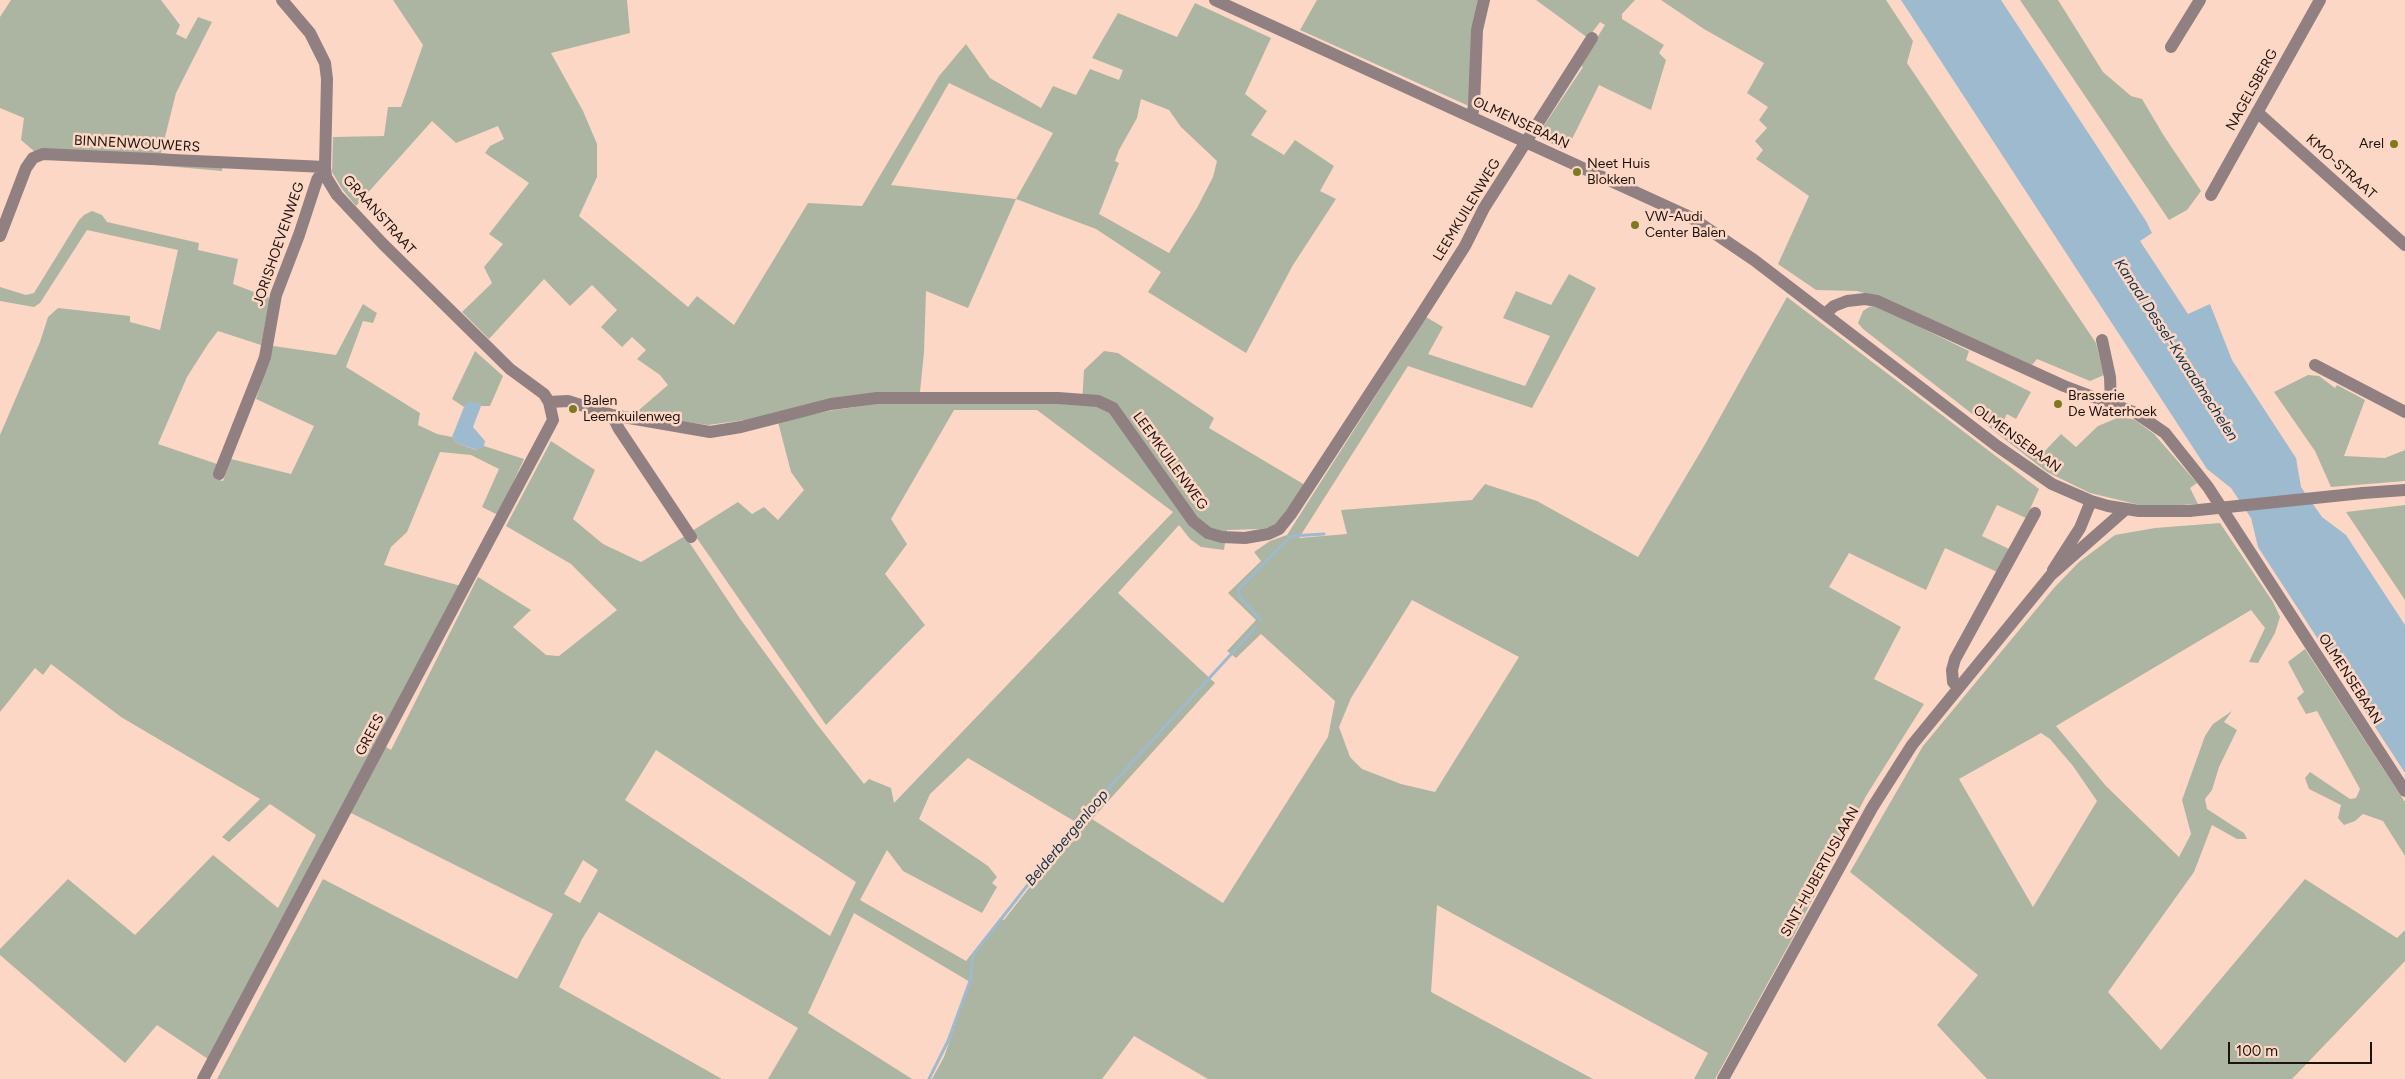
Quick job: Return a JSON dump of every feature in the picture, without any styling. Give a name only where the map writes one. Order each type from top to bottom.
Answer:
[{"type":"street","name":"GRAANSTRAAT","points":[[282,0],[310,33],[325,63],[327,79],[325,167],[326,177],[337,195],[383,244],[510,369],[544,394],[549,402]]},
{"type":"street","name":"OLMENSEBAAN","points":[[1215,0],[1692,218],[1754,260],[2033,473],[2091,501],[2126,509],[2189,511],[2405,490]]},
{"type":"street","points":[[1472,116],[1477,30],[1484,0]]},
{"type":"street","points":[[2171,47],[2200,0]]},
{"type":"street","name":"NAGELSBERG","points":[[2211,195],[2320,0]]},
{"type":"street","name":"LEEMKUILENWEG","points":[[549,402],[568,401],[612,415],[710,432],[741,427],[831,404],[877,398],[1058,398],[1098,401],[1113,408],[1193,521],[1208,533],[1222,537],[1245,538],[1268,534],[1279,529],[1291,514],[1420,318],[1465,246],[1484,208],[1592,38]]},
{"type":"street","name":"KMO-STRAAT","points":[[2257,112],[2405,245]]},
{"type":"street","name":"BINNENWOUWERS","points":[[0,236],[26,168],[33,158],[43,154],[325,167]]},
{"type":"street","name":"JORISHOEVENWEG","points":[[219,474],[265,357],[276,295],[299,235],[317,180],[325,167]]},
{"type":"street","name":"OLMENSEBAAN","points":[[1825,314],[1834,306],[1848,301],[1865,299],[1877,301],[2111,404],[2136,413],[2165,433],[2189,460],[2405,791]]},
{"type":"street","points":[[2102,340],[2110,377],[2111,404]]},
{"type":"street","points":[[2314,365],[2405,412]]},
{"type":"street","name":"GREES","points":[[203,1079],[552,425],[553,420],[549,402]]},
{"type":"street","points":[[612,415],[619,429],[691,537]]},
{"type":"street","name":"SINT-HUBERTUSLAAN","points":[[2051,575],[2056,562],[2080,528],[2091,501]]},
{"type":"street","name":"SINT-HUBERTUSLAAN","points":[[1723,1079],[1893,773],[1958,688],[2051,575],[2126,509]]},
{"type":"street","points":[[1958,688],[1953,682],[1952,670],[1955,659],[2035,514]]},
{"type":"green space","points":[[11,0],[161,0],[180,25],[176,34],[186,39],[198,17],[212,22],[176,93],[161,153],[223,160],[222,171],[97,160],[35,152],[21,140],[24,118],[0,108],[0,17]]},
{"type":"green space","points":[[393,0],[627,0],[630,33],[551,53],[583,111],[597,144],[597,177],[579,216],[688,307],[697,296],[734,325],[808,203],[862,206],[939,76],[966,44],[990,78],[1041,108],[1053,86],[1076,95],[1090,69],[1119,80],[1123,70],[1092,58],[1118,13],[1177,37],[1195,3],[1271,38],[1245,94],[1267,111],[1251,135],[1284,155],[1295,140],[1334,166],[1320,191],[1336,199],[1293,265],[1246,353],[1148,292],[1161,272],[1096,229],[1016,199],[968,308],[926,291],[924,352],[920,392],[867,395],[767,417],[708,425],[633,415],[668,385],[660,375],[637,359],[646,350],[632,337],[622,347],[601,327],[617,310],[592,285],[570,306],[544,279],[489,339],[462,312],[492,283],[484,267],[503,244],[489,234],[529,183],[485,153],[490,146],[504,139],[498,126],[456,143],[432,121],[356,206],[342,189],[332,172],[333,137],[384,136],[388,107],[401,107],[423,45]],"holes":[[[949,83],[1053,133],[1016,199],[891,185]],[[1141,99],[1169,110],[1181,127],[1217,161],[1213,177],[1197,208],[1169,253],[1099,214],[1119,163],[1115,161],[1119,150],[1137,118]]]},
{"type":"green space","points":[[1317,0],[1481,0],[1471,107],[1300,30]]},
{"type":"green space","points":[[1536,0],[1635,0],[1622,14],[1622,19],[1664,45],[1659,53],[1666,60],[1651,110],[1599,85],[1566,151],[1537,136],[1583,67],[1580,65],[1605,25],[1600,22],[1588,38]]},
{"type":"green space","points":[[1661,0],[1886,0],[1913,41],[1907,63],[2096,343],[2104,375],[2090,381],[2037,359],[2032,365],[1883,298],[1857,291],[1816,290],[1778,264],[1809,196],[1756,159],[1763,150],[1755,141],[1767,128],[1759,120],[1768,107],[1747,93],[1764,63],[1704,29]]},
{"type":"green space","points":[[2020,0],[2058,0],[2103,72],[2131,96],[2142,99],[2201,191],[2187,210],[2169,220]]},
{"type":"green space","points":[[92,211],[102,215],[107,222],[199,243],[198,250],[238,259],[233,284],[270,298],[261,345],[218,331],[187,377],[158,444],[220,465],[215,479],[223,481],[231,459],[291,474],[314,426],[256,399],[273,346],[336,355],[363,304],[377,313],[373,323],[363,321],[346,367],[420,413],[418,425],[437,434],[452,437],[457,443],[476,450],[484,446],[524,459],[498,515],[482,507],[499,469],[471,455],[440,452],[407,532],[391,547],[384,565],[461,586],[378,742],[391,750],[478,577],[531,610],[513,627],[546,655],[559,656],[617,610],[571,564],[506,526],[551,441],[595,470],[573,519],[603,544],[641,562],[685,536],[741,620],[816,723],[864,784],[869,779],[891,788],[894,803],[1173,512],[1037,410],[954,410],[891,519],[907,544],[885,574],[925,625],[826,725],[692,531],[738,502],[752,514],[764,507],[778,520],[804,490],[791,472],[778,422],[834,410],[876,404],[1082,404],[1084,370],[1104,351],[1118,353],[1214,418],[1209,428],[1305,485],[1275,526],[1261,529],[1227,530],[1224,550],[1201,547],[1190,539],[1179,525],[1118,593],[1215,683],[1092,819],[1223,903],[1328,737],[1335,701],[1261,634],[1236,658],[1227,651],[1256,620],[1228,593],[1261,561],[1254,552],[1270,541],[1287,535],[1426,317],[1443,327],[1428,354],[1525,386],[1550,336],[1503,318],[1516,291],[1551,305],[1569,274],[1596,288],[1532,408],[1408,366],[1299,538],[1347,534],[1341,510],[1472,500],[1485,484],[1537,501],[1638,557],[1704,446],[1787,297],[2039,489],[2026,518],[1997,505],[1982,536],[2009,549],[1997,572],[1945,548],[1926,590],[1849,553],[1829,587],[1901,627],[1874,679],[1924,704],[1866,796],[1792,939],[1715,1079],[1694,1079],[1708,1053],[1437,905],[1431,992],[1593,1079],[1208,1079],[1134,1036],[1102,1079],[932,1079],[944,1057],[970,982],[854,913],[808,1013],[912,1079],[768,1079],[798,1028],[599,912],[582,939],[559,987],[722,1079],[217,1079],[323,879],[517,979],[553,914],[341,808],[208,1059],[157,1025],[125,1063],[0,955],[0,949],[68,879],[135,935],[213,855],[278,908],[316,835],[270,804],[229,842],[222,837],[260,799],[121,717],[51,664],[43,675],[35,668],[0,712],[0,435],[40,342],[48,317],[58,308],[130,316],[130,322],[160,330],[178,250],[87,230],[40,303],[34,307],[0,301],[0,287],[26,295],[34,293],[79,220]],"holes":[[[1412,600],[1519,657],[1435,792],[1401,784],[1362,769],[1350,757],[1339,727],[1351,698]],[[656,750],[856,882],[830,936],[625,800]],[[968,758],[1079,824],[1004,920],[1000,918],[966,961],[860,900],[887,850],[903,871],[982,913],[997,887],[992,883],[997,877],[988,866],[919,819],[930,794]],[[583,860],[598,870],[580,903],[564,894]]]},
{"type":"green space","points":[[1877,306],[1969,351],[1966,360],[2031,392],[2016,419],[2007,414],[2001,425],[2042,454],[2061,434],[2076,447],[2098,426],[2122,416],[2135,420],[2154,434],[2197,483],[2190,488],[2198,504],[2148,507],[2090,493],[2047,472],[1863,329],[1858,323],[1863,311],[1869,307]]},
{"type":"green space","points":[[475,351],[503,376],[490,406],[481,406],[478,403],[470,402],[464,407],[452,399]]},
{"type":"green space","points":[[2308,375],[2319,376],[2335,388],[2337,385],[2365,400],[2344,456],[2385,458],[2405,450],[2405,481],[2331,487],[2315,451],[2274,392]]},
{"type":"green space","points":[[2405,505],[2405,600],[2346,512]]},
{"type":"green space","points":[[2220,523],[2273,602],[2280,617],[2275,633],[2258,663],[2249,662],[2265,628],[2251,610],[2056,726],[2106,786],[2179,857],[2191,834],[2182,800],[2205,736],[2213,724],[2232,711],[2224,722],[2237,730],[2219,767],[2212,790],[2205,799],[2207,809],[2244,833],[2247,839],[2237,839],[2212,825],[2194,872],[2108,992],[2161,1050],[2305,879],[2397,938],[2405,930],[2405,961],[2292,1079],[1987,1079],[1937,1025],[1978,975],[1850,872],[1923,746],[2054,588],[2079,562],[2115,535],[2155,528]],"holes":[[[2041,733],[2050,739],[2073,766],[2097,801],[2033,907],[1959,779]]]},
{"type":"green space","points":[[2305,649],[2405,802],[2405,856],[2383,821],[2363,814],[2355,821],[2344,825],[2338,818],[2341,805],[2309,789],[2305,778],[2310,772],[2350,799],[2356,798],[2360,789],[2317,711],[2306,714],[2297,698],[2304,692],[2288,662]]},
{"type":"water","name":"Kanaal Dessel-Kwaadmechelen","points":[[1901,0],[2001,0],[2146,221],[2152,233],[2140,241],[2188,314],[2210,304],[2232,360],[2296,458],[2301,487],[2322,517],[2346,535],[2405,625],[2405,773],[2258,547],[2251,518],[2231,488],[2207,469]]},
{"type":"water","points":[[470,401],[481,406],[473,427],[485,441],[484,446],[477,450],[457,443],[452,437],[464,407]]},
{"type":"waterway","name":"Belderbergenloop","points":[[1261,620],[1240,597],[1238,590],[1291,536],[1324,534]]},
{"type":"waterway","name":"Belderbergenloop","points":[[929,1079],[948,1041],[970,981],[973,955],[1073,827],[1256,627]]},
{"type":"place","name":"Arel","points":[[2394,144]]},
{"type":"place","name":"Neet Huis Blokken","points":[[1577,172]]},
{"type":"place","name":"VW-Audi Center Balen","points":[[1635,225]]},
{"type":"place","name":"Brasserie De Waterhoek","points":[[2058,404]]},
{"type":"place","name":"Balen Leemkuilenweg","points":[[573,409]]}]
